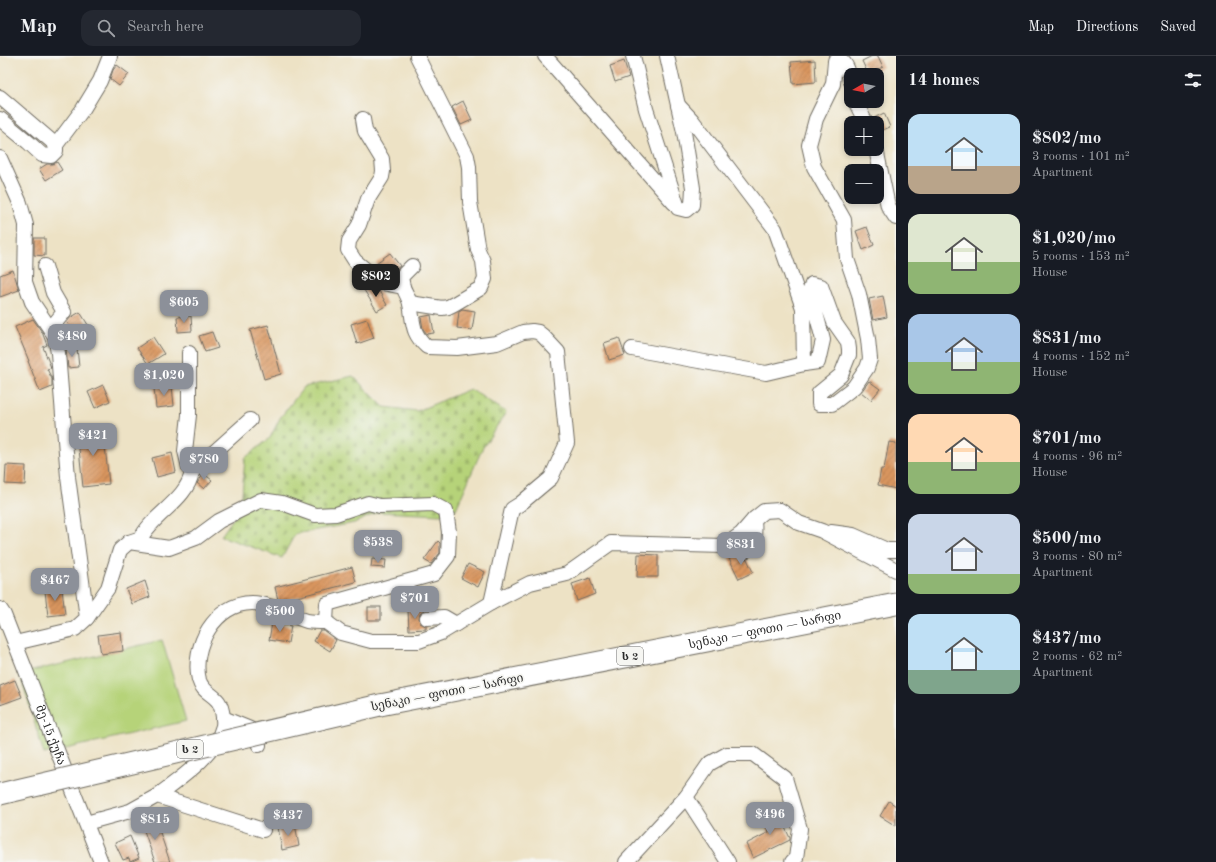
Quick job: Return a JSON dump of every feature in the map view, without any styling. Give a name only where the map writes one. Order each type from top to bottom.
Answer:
[{"type":"highway","name":"სენაკი — ფოთი — სარფი","points":[[0,794],[380,705],[888,606]]},
{"type":"street","points":[[0,119],[42,155],[51,156],[56,151],[56,145],[84,109],[100,81],[110,56]]},
{"type":"street","points":[[410,303],[442,308],[454,304],[481,288],[485,280],[483,261],[478,250],[470,202],[469,167],[466,156],[454,128],[417,56]]},
{"type":"street","points":[[545,56],[678,208],[686,210],[692,205],[693,188],[684,132],[667,56]]},
{"type":"street","points":[[633,56],[646,109],[678,208]]},
{"type":"street","points":[[632,349],[766,373],[818,362],[823,340],[811,294],[812,284],[821,286],[834,322],[848,342],[849,349],[849,355],[843,373],[819,393],[819,404],[832,404],[854,387],[867,368],[870,359],[868,339],[859,294],[847,259],[844,220],[814,167],[809,145],[816,119],[833,84],[835,61],[848,60]]},
{"type":"street","points":[[0,97],[56,145]]},
{"type":"street","points":[[678,105],[692,120],[775,229],[803,308],[804,364]]},
{"type":"street","points":[[363,119],[365,131],[382,159],[383,172],[382,177],[368,199],[360,226],[349,241],[348,250],[355,261],[377,282],[402,287]]},
{"type":"street","points":[[877,156],[888,206],[896,218]]},
{"type":"street","points":[[0,158],[20,203],[26,225],[26,282],[32,302],[55,336],[58,353],[68,477],[87,618]]},
{"type":"street","points":[[45,266],[53,293],[64,312],[51,328]]},
{"type":"street","points":[[412,266],[401,277],[402,287],[410,303],[412,323],[416,333],[427,347],[457,348],[498,343],[523,332],[532,331],[538,332],[543,336],[558,352],[567,443],[551,478],[512,509],[491,604]]},
{"type":"street","points":[[189,353],[189,414],[185,451],[188,467],[192,472]]},
{"type":"street","points":[[14,643],[75,629],[87,618],[108,588],[120,550],[129,542],[142,538],[145,530],[177,498],[191,480],[192,472],[250,420]]},
{"type":"street","points":[[129,542],[169,548],[196,538],[219,521],[261,500],[282,503],[315,515],[336,514],[368,503],[380,506],[433,504],[446,510],[449,532],[448,556],[434,574],[327,604],[326,622]]},
{"type":"street","points":[[86,823],[130,811],[157,796],[200,762],[215,743],[223,727],[223,718],[219,701],[204,690],[197,667],[201,645],[206,633],[215,620],[236,606],[251,603],[260,604],[308,621],[326,622],[341,633],[370,641],[419,641],[441,633],[491,604],[530,584],[567,574],[611,543],[724,546],[741,534],[754,519],[764,511],[780,510],[799,522],[822,531],[896,570]]},
{"type":"street","points":[[745,551],[755,536],[754,519]]},
{"type":"street","points":[[822,531],[853,535],[887,550],[896,550]]},
{"type":"street","name":"მე-15 ქუჩა","points":[[0,609],[101,862]]},
{"type":"street","points":[[427,618],[444,617],[456,624]]},
{"type":"street","points":[[223,718],[250,729],[259,745]]},
{"type":"street","points":[[626,862],[686,797],[709,764],[727,754],[753,754],[785,778],[800,829],[796,858],[792,862]]},
{"type":"street","points":[[157,796],[263,830]]},
{"type":"street","points":[[686,797],[728,862]]},
{"type":"green space","points":[[353,376],[384,407],[417,411],[470,389],[506,412],[482,449],[456,509],[441,515],[379,512],[354,523],[295,534],[282,558],[221,536],[235,516],[242,495],[245,458],[270,438],[280,418],[304,387]]},
{"type":"green space","points":[[162,640],[186,721],[44,754],[20,674]]},
{"type":"building","points":[[872,56],[878,56],[883,67],[865,68],[862,61]]},
{"type":"building","points":[[815,60],[816,82],[793,84],[791,62]]},
{"type":"building","points":[[624,61],[629,77],[615,82],[610,66]]},
{"type":"building","points":[[117,65],[129,74],[119,86],[110,79],[113,70]]},
{"type":"building","points":[[463,101],[472,120],[461,125],[452,107]]},
{"type":"building","points":[[884,113],[890,127],[884,129],[884,116],[878,116]]},
{"type":"building","points":[[57,162],[62,170],[46,180],[39,169],[47,164]]},
{"type":"building","points":[[867,227],[874,245],[863,250],[856,231]]},
{"type":"building","points":[[34,238],[45,238],[45,256],[34,255]]},
{"type":"building","points":[[390,253],[400,266],[386,275],[376,263]]},
{"type":"building","points":[[13,270],[19,290],[0,297],[0,275]]},
{"type":"building","points":[[369,286],[379,291],[387,305],[377,311],[364,290]]},
{"type":"building","points":[[883,296],[887,317],[873,320],[869,299]]},
{"type":"building","points":[[462,309],[475,311],[472,330],[457,328],[459,311]]},
{"type":"building","points":[[80,312],[90,328],[76,337],[67,322],[70,318]]},
{"type":"building","points":[[431,315],[434,333],[427,334],[423,329],[421,317]]},
{"type":"building","points":[[191,316],[192,331],[178,332],[177,317]]},
{"type":"building","points":[[33,319],[42,332],[47,345],[43,347],[51,368],[47,369],[52,379],[52,387],[40,392],[15,327]]},
{"type":"building","points":[[367,319],[374,338],[357,344],[351,324]]},
{"type":"building","points":[[268,325],[281,374],[264,379],[250,330]]},
{"type":"building","points":[[212,332],[218,348],[205,352],[199,336]]},
{"type":"building","points":[[153,337],[164,354],[148,364],[137,348]]},
{"type":"building","points":[[619,338],[625,355],[609,360],[604,343]]},
{"type":"building","points":[[77,348],[79,367],[68,368],[66,349]]},
{"type":"building","points":[[869,381],[880,389],[871,400],[861,392]]},
{"type":"building","points":[[103,385],[110,401],[95,408],[88,392]]},
{"type":"building","points":[[172,386],[174,406],[156,408],[154,388]]},
{"type":"building","points":[[103,427],[109,484],[83,487],[77,430]]},
{"type":"building","points":[[889,442],[896,443],[896,489],[878,485],[881,469],[884,469]]},
{"type":"building","points":[[172,453],[176,472],[157,477],[152,458]]},
{"type":"building","points":[[6,465],[26,466],[25,485],[5,484]]},
{"type":"building","points":[[204,474],[212,480],[204,489],[197,483]]},
{"type":"building","points":[[438,541],[440,543],[440,553],[431,564],[424,560]]},
{"type":"building","points":[[638,554],[658,555],[658,577],[637,577]]},
{"type":"building","points":[[737,554],[740,558],[747,559],[753,572],[739,579],[729,558]]},
{"type":"building","points":[[372,559],[386,560],[385,568],[371,567]]},
{"type":"building","points":[[468,564],[485,572],[478,587],[461,578]]},
{"type":"building","points":[[352,567],[356,582],[281,601],[278,600],[275,587]]},
{"type":"building","points":[[590,578],[595,594],[577,601],[572,584]]},
{"type":"building","points":[[145,581],[150,597],[132,604],[126,589]]},
{"type":"building","points":[[62,589],[65,614],[48,616],[45,591]]},
{"type":"building","points":[[368,607],[381,607],[381,620],[368,620]]},
{"type":"building","points":[[408,610],[425,610],[420,614],[419,618],[420,623],[426,626],[426,629],[409,630]]},
{"type":"building","points":[[272,623],[291,626],[288,643],[269,640]]},
{"type":"building","points":[[320,630],[323,630],[336,640],[330,651],[314,641]]},
{"type":"building","points":[[121,632],[123,651],[101,654],[98,635]]},
{"type":"building","points":[[15,680],[22,697],[0,705],[0,686]]},
{"type":"building","points":[[889,801],[896,806],[896,826],[880,816]]},
{"type":"building","points":[[777,811],[790,840],[753,858],[746,844],[769,832],[762,818]]},
{"type":"building","points":[[155,818],[170,862],[155,862],[141,822]]},
{"type":"building","points":[[295,824],[299,846],[282,850],[278,827]]},
{"type":"building","points":[[130,836],[139,858],[130,862],[129,858],[123,860],[115,843]]}]
